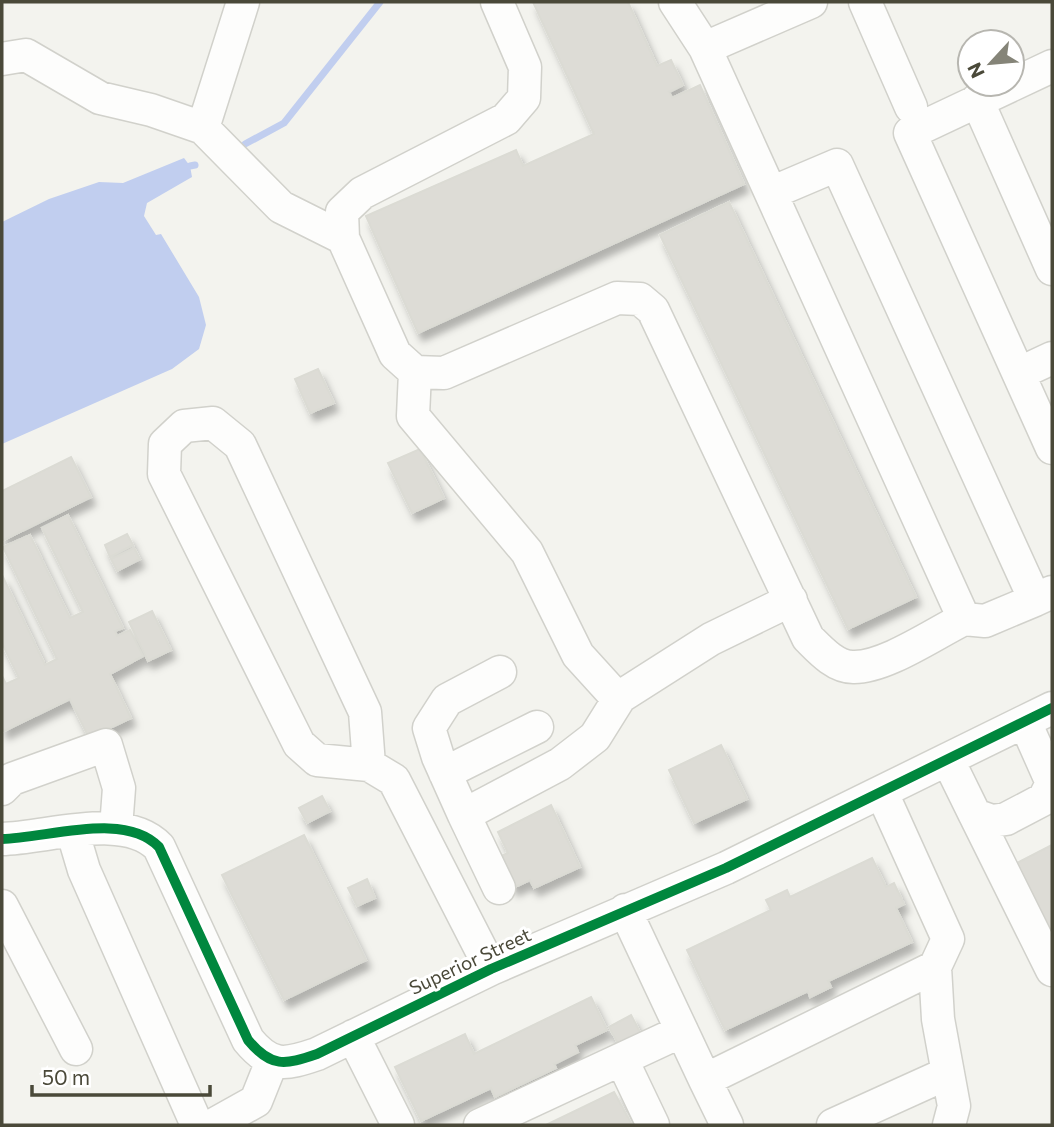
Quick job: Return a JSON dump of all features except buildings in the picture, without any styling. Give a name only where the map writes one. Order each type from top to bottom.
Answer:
[{"type":"street","points":[[203,128],[243,2]]},
{"type":"street","points":[[497,2],[525,67],[524,98],[506,120],[362,193],[342,212],[342,238],[395,354],[415,372],[444,373],[617,298],[639,299],[653,310],[808,638],[824,656],[852,667],[877,663],[964,619],[985,621],[1044,596],[837,165],[771,193]]},
{"type":"street","points":[[675,2],[705,48],[964,619]]},
{"type":"street","points":[[705,48],[811,2]]},
{"type":"street","points":[[865,2],[911,107]]},
{"type":"street","points":[[2,59],[26,55],[100,98],[151,110],[203,128],[281,207],[342,238]]},
{"type":"street","points":[[1052,66],[910,133],[1052,448]]},
{"type":"street","points":[[977,100],[1052,269]]},
{"type":"street","points":[[1020,373],[1052,358]]},
{"type":"street","points":[[415,372],[413,416],[527,552],[578,655],[618,699]]},
{"type":"street","points":[[369,765],[365,712],[240,445],[213,424],[184,426],[165,443],[164,474],[299,744],[317,760],[369,765],[394,780],[491,969]]},
{"type":"street","points":[[464,816],[560,764],[596,737],[618,699],[711,639],[791,600]]},
{"type":"street","points":[[499,888],[445,773],[429,729],[447,699],[500,672]]},
{"type":"street","points":[[975,815],[992,821],[1006,819],[1044,799],[1052,783],[1038,715]]},
{"type":"street","name":"Superior Street","points":[[272,1061],[289,1064],[354,1037],[491,969],[726,868],[1038,715]]},
{"type":"street","points":[[445,773],[537,727]]},
{"type":"street","points":[[2,789],[12,779],[106,745],[119,788],[116,828]]},
{"type":"street","points":[[948,760],[1052,970]]},
{"type":"street","points":[[882,793],[948,939],[935,967],[938,1020],[954,1106],[949,1125]]},
{"type":"street","points":[[2,839],[116,828],[148,836],[159,847],[248,1040],[258,1053],[272,1061],[256,1101],[213,1125]]},
{"type":"street","points":[[73,833],[84,870],[197,1125]]},
{"type":"street","points":[[2,906],[76,1049]]},
{"type":"street","points":[[625,910],[727,1125]]},
{"type":"street","points":[[705,1080],[935,967]]},
{"type":"street","points":[[480,1125],[682,1031]]},
{"type":"street","points":[[354,1037],[398,1125]]},
{"type":"street","points":[[622,1060],[653,1125]]},
{"type":"street","points":[[833,1125],[948,1073]]},
{"type":"water","points":[[184,158],[190,166],[192,177],[147,203],[144,216],[156,235],[161,234],[199,297],[206,325],[199,349],[172,369],[2,444],[2,222],[49,199],[99,182],[123,183]]},
{"type":"waterway","points":[[245,144],[284,123],[380,2]]},
{"type":"waterway","points":[[190,166],[195,165]]},
{"type":"cycle path","points":[[2,839],[107,828],[127,830],[144,836],[159,847],[248,1040],[264,1056],[287,1062],[317,1054],[491,969],[726,868],[1052,708]]}]
